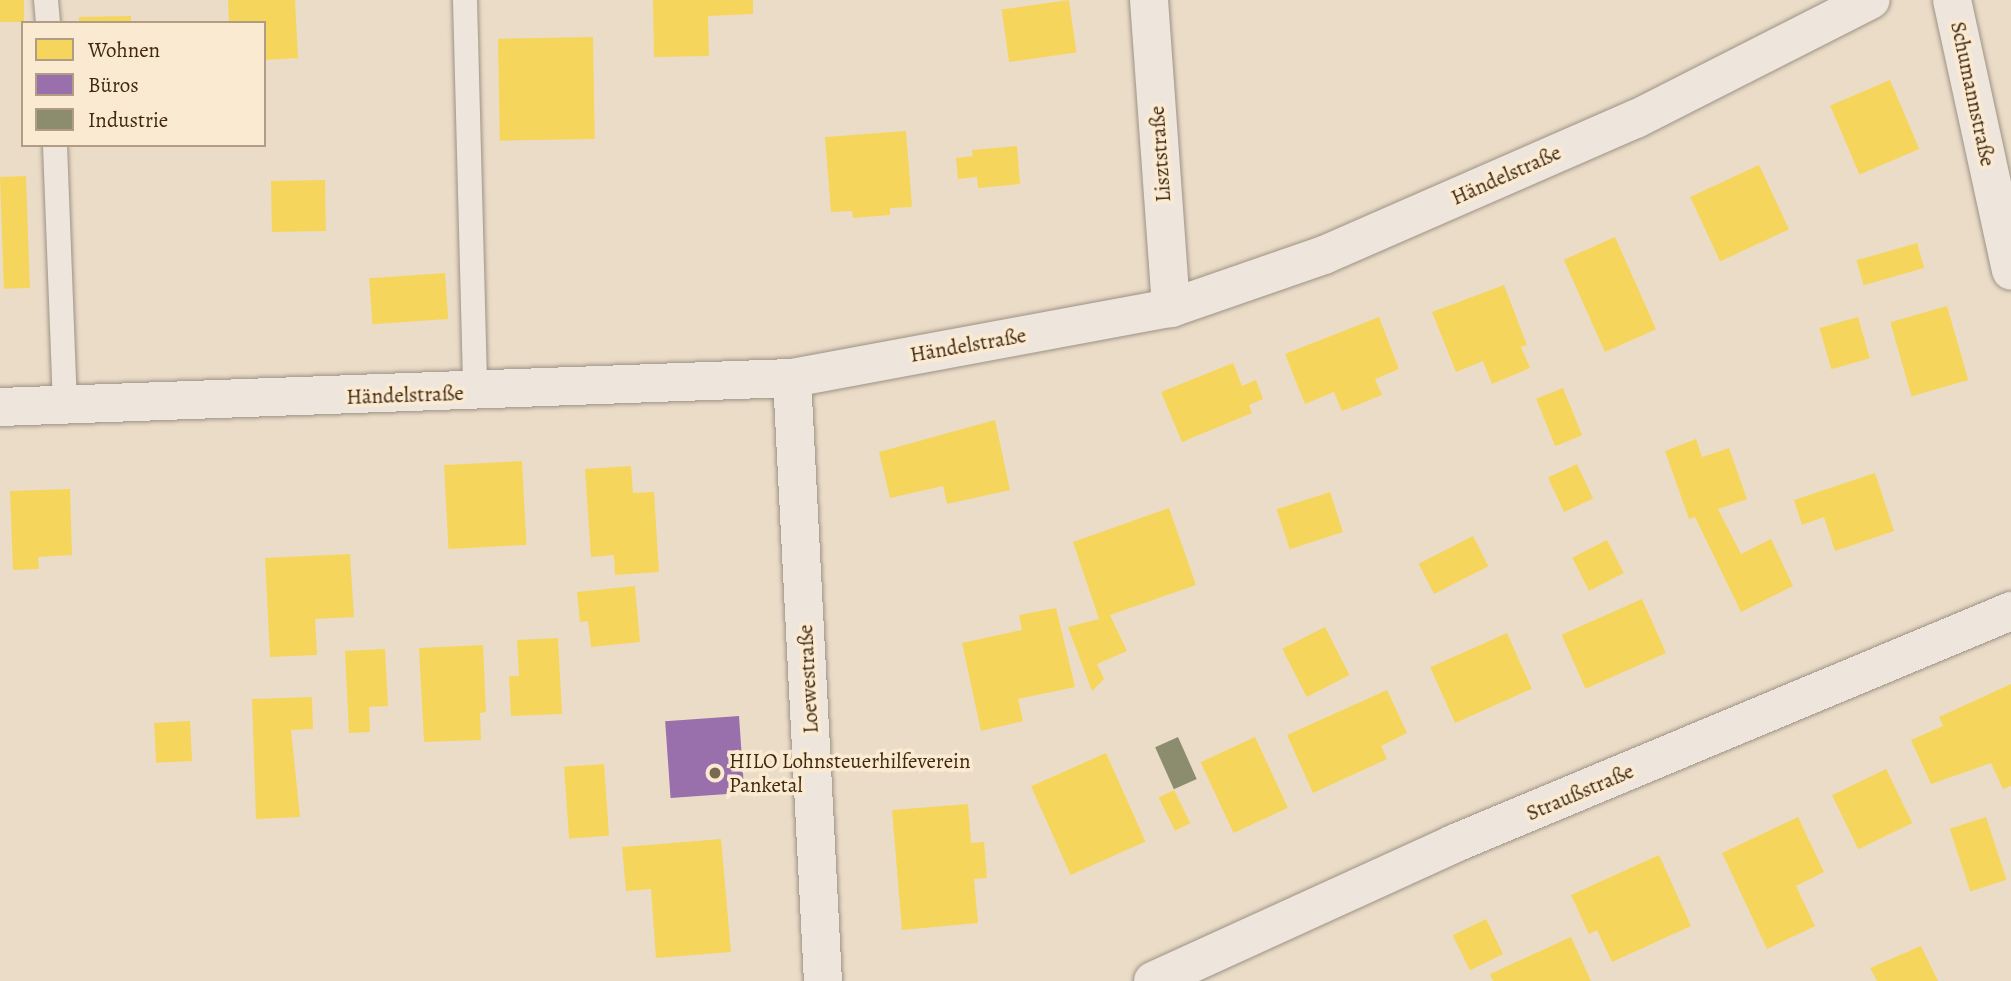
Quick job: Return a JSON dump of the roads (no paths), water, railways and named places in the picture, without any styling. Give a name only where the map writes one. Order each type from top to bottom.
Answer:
[{"type":"street","name":"Lisztstraße","points":[[1149,0],[1171,308]]},
{"type":"street","name":"Händelstraße","points":[[0,407],[475,393],[792,378],[1171,308],[1324,255],[1599,135],[1871,0]]},
{"type":"street","name":"Schumannstraße","points":[[1952,0],[2011,271]]},
{"type":"street","name":"Loewestraße","points":[[792,378],[823,981]]},
{"type":"street","name":"Straußstraße","points":[[1153,981],[1453,844],[2011,611]]},
{"type":"lane","points":[[46,0],[48,21]]},
{"type":"lane","points":[[465,0],[475,393]]},
{"type":"lane","points":[[55,147],[65,405]]},
{"type":"place","name":"HILO Lohnsteuerhilfeverein Panketal","points":[[715,773]]}]
